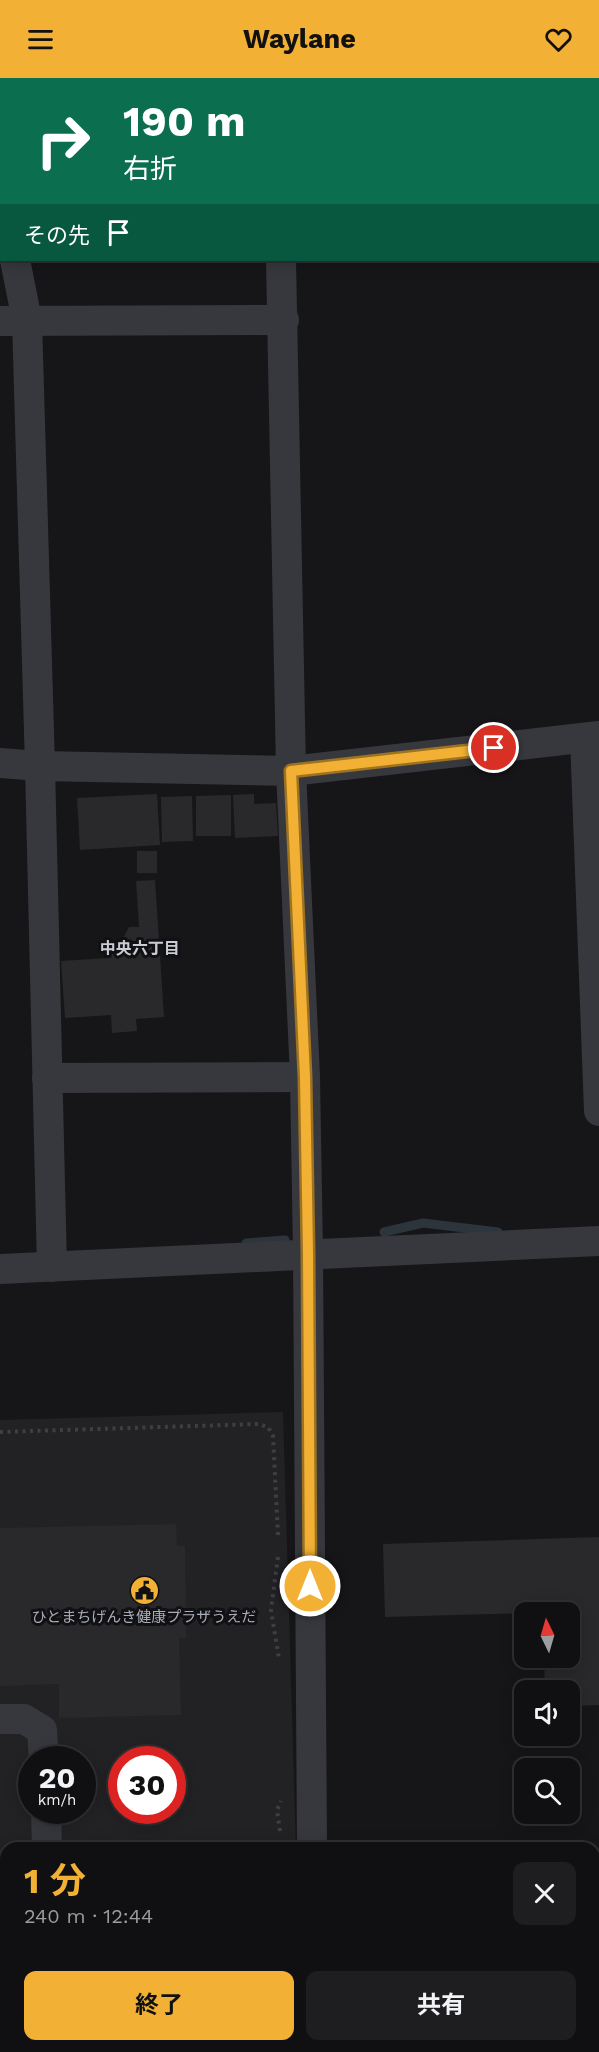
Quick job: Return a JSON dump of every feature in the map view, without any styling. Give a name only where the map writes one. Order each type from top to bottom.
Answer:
[{"type":"street","points":[[15,261],[13,321],[40,766],[52,1267]]},
{"type":"street","points":[[281,261],[291,771],[305,1077],[312,1842]]},
{"type":"street","points":[[13,321],[284,320]]},
{"type":"street","points":[[0,763],[40,766],[291,771],[592,737],[599,1111]]},
{"type":"street","points":[[47,1078],[305,1077]]},
{"type":"street","points":[[0,1269],[599,1241]]},
{"type":"street","points":[[0,1719],[24,1719],[42,1730],[43,1746]]},
{"type":"street","points":[[46,1824],[47,1842]]},
{"type":"path","points":[[0,1432],[258,1424],[268,1427],[273,1436],[274,1447],[278,1545]]},
{"type":"path","points":[[278,1552],[271,1610],[280,1668]]},
{"type":"path","points":[[281,1838],[277,1810],[283,1797]]},
{"type":"shaded area","name":"ひとまちげんき健康プラザうえだ","points":[[283,1412],[296,1842],[0,1842],[0,1420]]},
{"type":"building","points":[[157,794],[160,845],[80,850],[77,798]]},
{"type":"building","points":[[254,794],[254,804],[276,803],[278,836],[235,838],[233,795]]},
{"type":"building","points":[[231,795],[231,836],[196,836],[196,796]]},
{"type":"building","points":[[192,796],[193,841],[162,842],[161,797]]},
{"type":"building","points":[[137,851],[157,851],[157,873],[137,873]]},
{"type":"building","points":[[155,880],[164,1017],[136,1019],[137,1031],[112,1033],[111,1015],[65,1018],[61,961],[108,958],[107,948],[119,946],[129,927],[139,927],[136,881]]},
{"type":"building","points":[[176,1524],[177,1546],[185,1546],[186,1638],[179,1638],[181,1715],[59,1718],[59,1684],[0,1686],[0,1528]]},
{"type":"building","points":[[599,1537],[599,1705],[580,1706],[580,1680],[545,1680],[544,1668],[580,1668],[580,1602],[514,1602],[514,1614],[385,1617],[383,1544]]},
{"type":"waterway","points":[[384,1232],[423,1223],[498,1232]]},
{"type":"waterway","points":[[246,1243],[285,1240]]},
{"type":"place","name":"ひとまちげんき健康プラザうえだ","points":[[144,1590]]},
{"type":"district","name":"中央六丁目","points":[[140,948]]},
{"type":"route","points":[[310,1586],[305,1077],[291,771],[494,748]]}]
